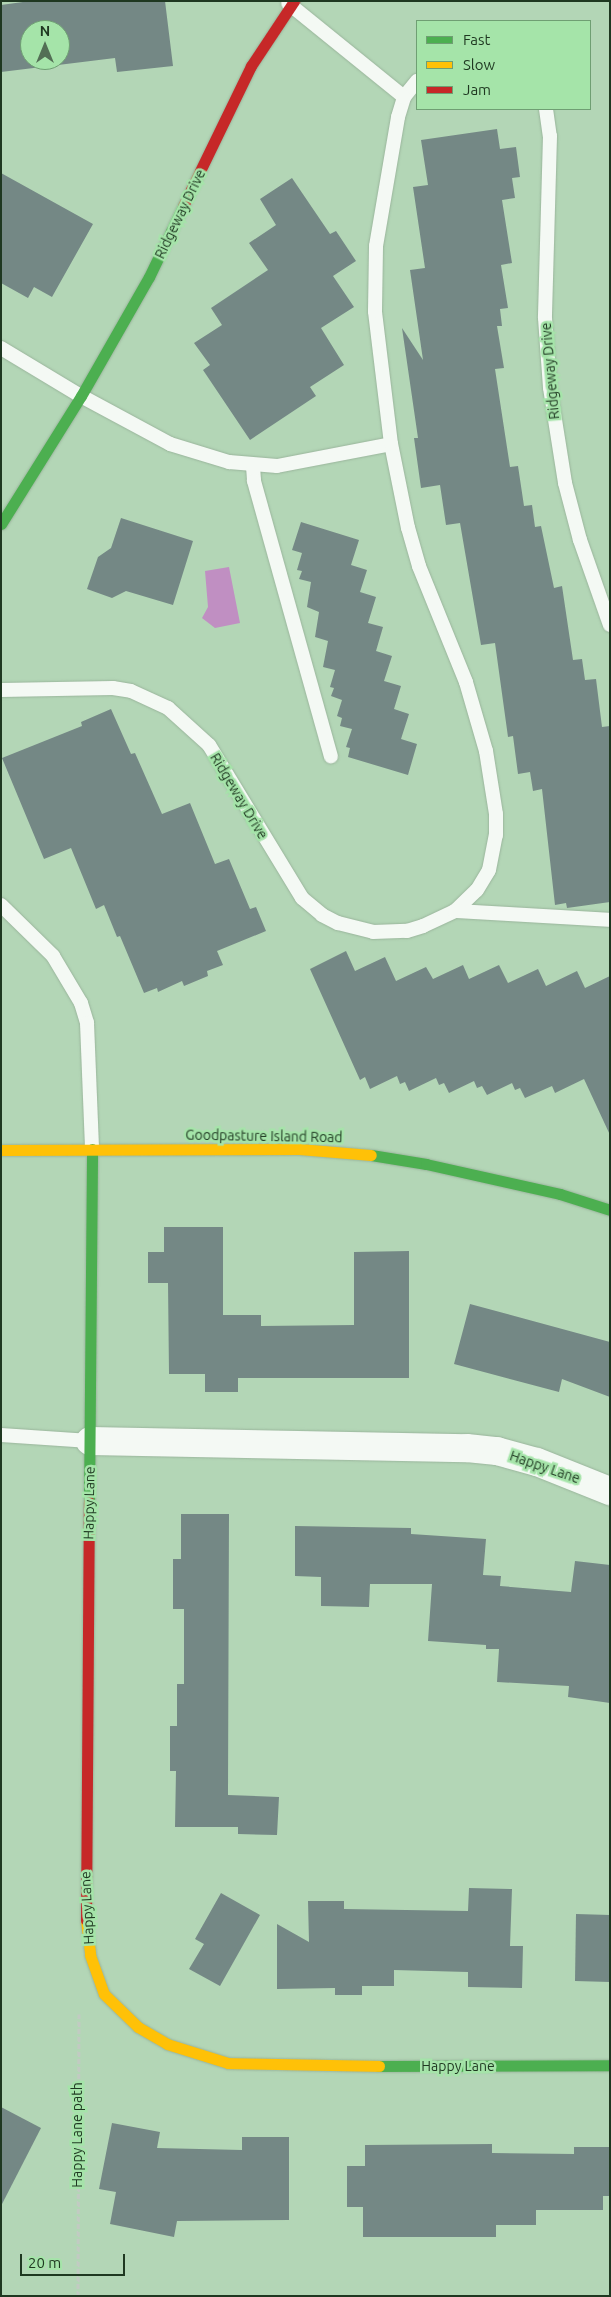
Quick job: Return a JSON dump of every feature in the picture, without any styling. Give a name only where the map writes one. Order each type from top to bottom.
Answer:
[{"type":"street","name":"Ridgeway Drive","points":[[1,524],[81,396],[150,277],[251,66],[290,3]]},
{"type":"street","name":"Happy Lane","points":[[92,1148],[85,1908],[90,1956],[96,1978],[109,2000],[138,2027],[198,2056],[228,2063],[261,2066],[610,2066]]},
{"type":"street","name":"Goodpasture Island Road","points":[[1,1150],[299,1148],[356,1153],[426,1164],[541,1190],[610,1210]]},
{"type":"street","name":"Happy Lane","points":[[90,1441],[487,1450],[537,1462],[610,1490]]},
{"type":"lane","name":"Ridgeway Drive","points":[[290,3],[404,97]]},
{"type":"lane","name":"Ridgeway Drive","points":[[1,690],[113,688],[131,691],[168,708],[209,745],[289,878],[306,902],[322,915],[355,929],[390,932],[424,926],[455,911],[477,890],[489,870],[496,835],[494,792],[486,752],[466,682],[412,547],[391,444],[375,311],[375,262],[398,117],[404,97],[416,82]]},
{"type":"lane","name":"Ridgeway Drive","points":[[546,110],[550,136],[545,318],[550,388],[565,483],[582,548],[610,625]]},
{"type":"lane","points":[[1,348],[81,396],[170,444],[253,466],[300,463],[391,444]]},
{"type":"lane","points":[[253,466],[254,482],[331,756]]},
{"type":"lane","points":[[1,905],[53,956],[80,1003],[87,1023],[92,1148]]},
{"type":"lane","name":"Ridgeway Drive","points":[[455,911],[610,920]]},
{"type":"lane","points":[[1,1435],[90,1441]]},
{"type":"path","name":"Happy Lane path","points":[[78,2296],[77,2027],[78,2016],[96,1978]]},
{"type":"shaded area","points":[[229,567],[240,623],[215,628],[202,618],[208,607],[205,571]]},
{"type":"building","points":[[30,1],[165,1],[173,66],[117,72],[115,58],[70,64],[70,20],[20,20],[20,70],[1,72],[1,5]]},
{"type":"building","points":[[497,129],[500,149],[516,147],[520,177],[512,178],[515,198],[502,200],[512,263],[501,265],[508,308],[500,309],[502,326],[497,326],[504,368],[495,369],[510,467],[518,466],[524,506],[532,505],[535,527],[541,526],[554,588],[562,586],[573,660],[582,659],[585,680],[596,679],[602,727],[610,726],[610,902],[567,908],[566,903],[555,905],[542,789],[533,791],[530,772],[518,774],[513,736],[508,737],[495,643],[481,645],[460,523],[446,525],[440,485],[421,488],[414,438],[418,438],[402,328],[423,360],[410,270],[425,268],[413,187],[428,185],[421,140]]},
{"type":"building","points":[[1,173],[93,224],[52,297],[34,287],[28,298],[1,283]]},
{"type":"building","points":[[292,178],[330,234],[336,231],[356,261],[333,276],[354,307],[321,328],[344,365],[310,387],[316,396],[250,440],[203,370],[210,365],[194,343],[222,325],[211,308],[268,270],[249,243],[276,225],[260,199]]},
{"type":"building","points":[[121,518],[193,541],[173,605],[126,591],[112,598],[87,589],[98,557],[111,548]]},
{"type":"building","points":[[301,522],[359,540],[351,565],[367,570],[360,592],[376,597],[368,623],[383,627],[376,651],[392,656],[384,681],[401,686],[394,709],[409,714],[401,739],[417,744],[408,775],[348,757],[350,748],[346,747],[352,729],[340,726],[342,718],[337,716],[342,700],[331,696],[334,688],[330,687],[335,670],[323,667],[328,641],[315,637],[319,612],[307,607],[311,582],[299,579],[302,571],[297,570],[302,553],[292,550]]},
{"type":"building","points":[[111,709],[131,754],[135,753],[162,814],[190,803],[215,864],[229,859],[250,909],[256,907],[266,931],[217,951],[223,965],[207,971],[208,976],[184,986],[182,981],[158,992],[157,988],[144,993],[120,936],[117,937],[104,905],[96,909],[71,848],[44,859],[2,758],[82,726],[81,722]]},
{"type":"building","points":[[346,951],[355,971],[385,957],[396,981],[426,967],[433,979],[463,965],[469,979],[499,965],[508,983],[538,969],[546,986],[577,971],[585,988],[610,976],[610,1135],[584,1079],[555,1093],[552,1086],[525,1098],[520,1088],[515,1090],[512,1083],[487,1095],[482,1086],[477,1088],[474,1081],[449,1093],[444,1083],[439,1085],[436,1078],[409,1091],[405,1082],[400,1084],[397,1076],[370,1089],[365,1077],[360,1080],[310,969]]},
{"type":"building","points":[[164,1227],[223,1227],[223,1315],[261,1315],[261,1326],[354,1325],[354,1252],[409,1251],[409,1378],[238,1378],[238,1392],[205,1392],[205,1374],[169,1374],[168,1283],[148,1283],[148,1252],[164,1252]]},
{"type":"building","points":[[470,1304],[610,1342],[610,1397],[562,1379],[559,1392],[454,1364]]},
{"type":"building","points":[[181,1514],[229,1514],[228,1795],[279,1797],[277,1835],[238,1834],[238,1827],[175,1827],[176,1771],[170,1771],[170,1726],[177,1726],[177,1684],[184,1684],[184,1609],[173,1609],[173,1559],[181,1559]]},
{"type":"building","points":[[295,1526],[411,1528],[411,1534],[486,1539],[483,1575],[501,1576],[500,1586],[571,1592],[575,1561],[610,1565],[610,1703],[568,1697],[569,1686],[497,1682],[499,1649],[486,1649],[486,1645],[428,1641],[432,1584],[370,1584],[369,1607],[321,1606],[321,1577],[295,1576]]},
{"type":"building","points":[[469,1888],[512,1889],[510,1946],[523,1946],[522,1988],[468,1987],[468,1972],[394,1970],[394,1986],[362,1986],[362,1995],[335,1995],[335,1988],[277,1989],[277,1924],[309,1942],[308,1901],[344,1901],[344,1909],[468,1911]]},
{"type":"building","points":[[221,1893],[260,1915],[220,1986],[189,1969],[204,1944],[195,1939]]},
{"type":"building","points":[[576,1914],[610,1915],[610,1982],[575,1981]]},
{"type":"building","points":[[1,2107],[41,2128],[1,2206]]},
{"type":"building","points":[[112,2123],[160,2132],[157,2148],[242,2150],[242,2137],[289,2137],[289,2220],[177,2221],[174,2237],[110,2224],[116,2192],[99,2189]]},
{"type":"building","points":[[492,2144],[492,2153],[574,2154],[574,2147],[610,2147],[610,2196],[603,2196],[603,2210],[536,2210],[536,2225],[496,2225],[496,2237],[363,2237],[363,2207],[347,2207],[347,2166],[365,2166],[365,2145]]},
{"type":"traffic: fast","points":[[1,524],[81,396],[149,277],[183,206]]},
{"type":"traffic: fast","points":[[89,1502],[92,1149]]},
{"type":"traffic: fast","points":[[371,1155],[426,1164],[560,1194],[610,1210]]},
{"type":"traffic: fast","points":[[379,2066],[610,2065]]},
{"type":"traffic: slow","points":[[1,1150],[299,1149],[371,1155]]},
{"type":"traffic: slow","points":[[86,1920],[90,1955],[104,1994],[138,2027],[167,2044],[228,2063],[379,2066]]},
{"type":"traffic: jam","points":[[183,206],[251,66],[294,1]]},
{"type":"traffic: jam","points":[[86,1920],[89,1502]]}]
